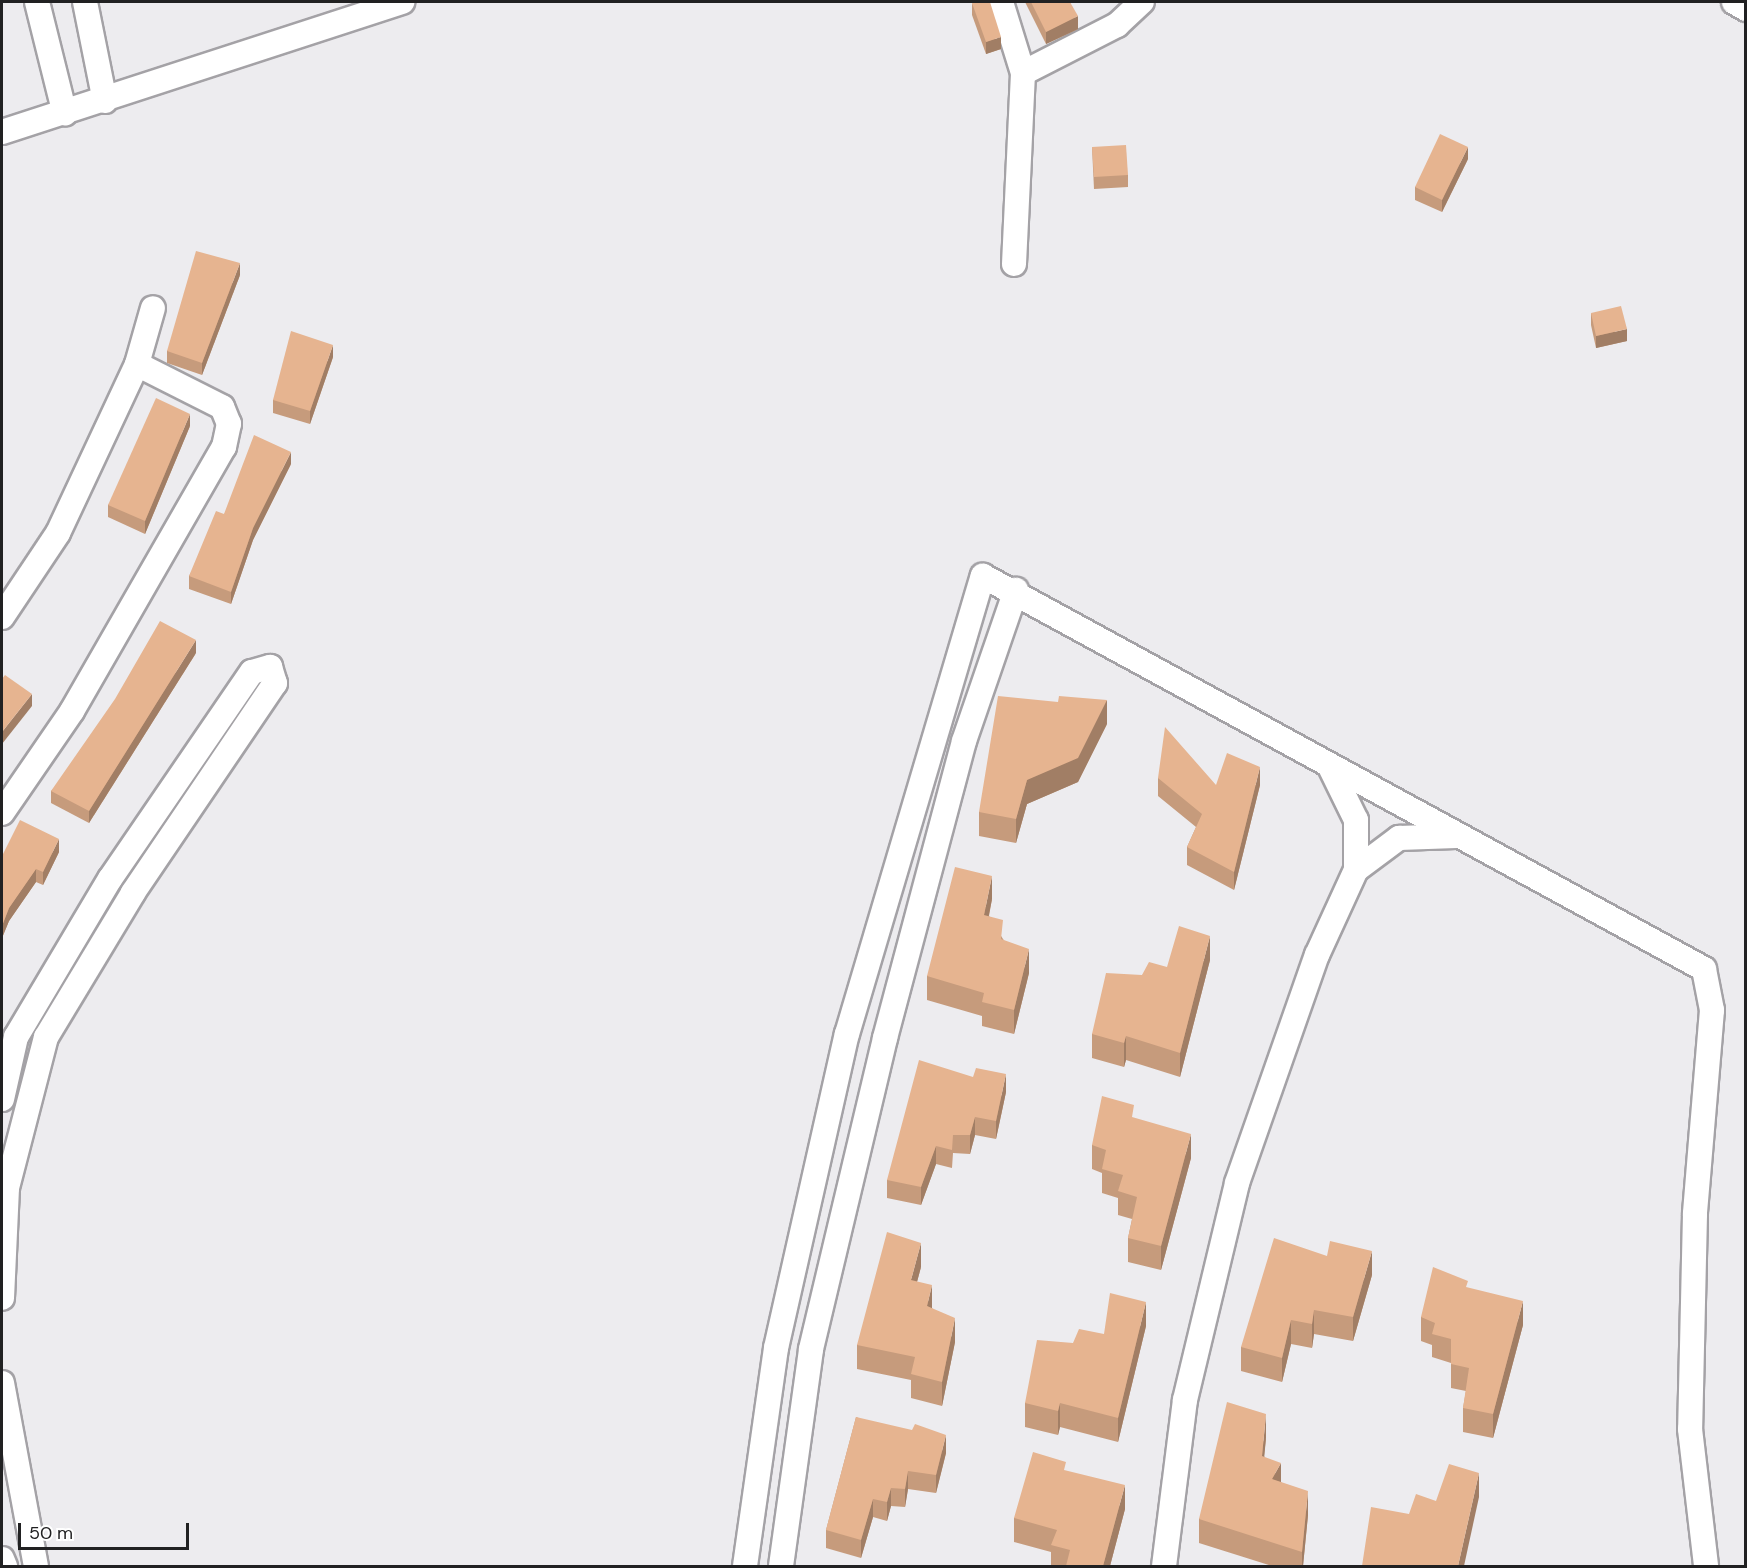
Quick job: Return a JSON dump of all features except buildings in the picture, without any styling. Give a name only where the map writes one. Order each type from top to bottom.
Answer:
[{"type":"street","points":[[37,2],[65,114]]},
{"type":"street","points":[[85,2],[105,101]]},
{"type":"street","points":[[2,132],[65,114],[402,2]]},
{"type":"street","points":[[1001,2],[1023,72],[1014,264]]},
{"type":"street","points":[[1023,72],[1117,25],[1142,2]]},
{"type":"street","points":[[1734,2],[1746,9]]},
{"type":"street","points":[[2,617],[58,533],[137,364],[153,308]]},
{"type":"street","points":[[2,813],[72,711],[224,447],[229,424],[222,406],[137,364]]},
{"type":"street","points":[[746,1566],[776,1348],[847,1034],[983,576],[1016,590],[1329,765],[1466,837],[1704,969],[1712,987],[1695,1214],[1690,1429],[1706,1566]]},
{"type":"street","points":[[781,1566],[811,1349],[879,1061],[964,741],[1016,590]]},
{"type":"street","points":[[2,1099],[16,1038],[110,879],[252,672],[270,667],[275,683],[133,893],[46,1038],[7,1188],[2,1298]]},
{"type":"street","points":[[1164,1566],[1185,1400],[1237,1183],[1317,955],[1356,870],[1356,820],[1329,765]]},
{"type":"street","points":[[1356,870],[1399,838],[1466,837]]},
{"type":"street","points":[[2,1383],[36,1566]]},
{"type":"street","points":[[2,1559],[5,1566]]}]
